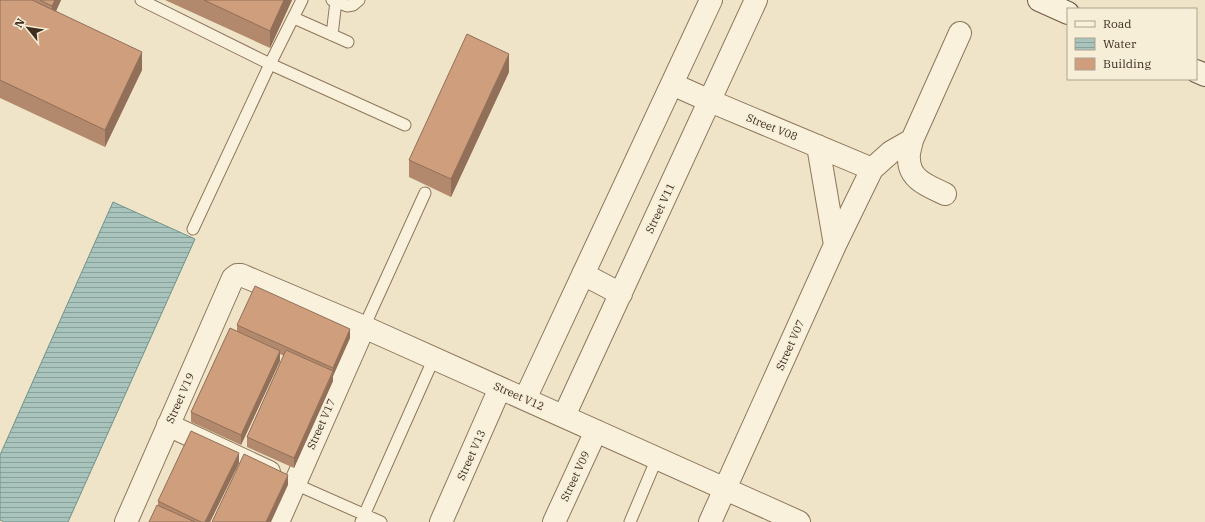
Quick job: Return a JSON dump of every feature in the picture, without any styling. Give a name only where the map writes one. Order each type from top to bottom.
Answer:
[{"type":"street","points":[[525,399],[711,0]]},
{"type":"street","name":"Street V11","points":[[564,416],[756,0]]},
{"type":"street","points":[[1039,0],[1067,13]]},
{"type":"street","points":[[945,194],[918,180],[911,171],[908,158],[912,140],[960,32]]},
{"type":"street","name":"Street V08","points":[[672,84],[872,169]]},
{"type":"street","points":[[872,169],[891,152],[912,140]]},
{"type":"street","points":[[818,146],[835,245]]},
{"type":"street","name":"Street V07","points":[[710,522],[835,245],[872,169]]},
{"type":"street","points":[[583,274],[621,294]]},
{"type":"street","name":"Street V12","points":[[237,275],[241,275],[364,326],[799,522]]},
{"type":"street","name":"Street V19","points":[[126,522],[233,278],[237,275]]},
{"type":"street","name":"Street V17","points":[[278,522],[364,326]]},
{"type":"street","name":"Street V13","points":[[441,522],[500,388]]},
{"type":"street","points":[[168,425],[295,484]]},
{"type":"street","name":"Street V09","points":[[554,522],[596,431]]},
{"type":"lane","points":[[140,0],[270,64],[405,125]]},
{"type":"lane","points":[[193,229],[270,64],[302,0]]},
{"type":"lane","points":[[332,35],[334,1],[347,6],[353,5],[358,0]]},
{"type":"lane","points":[[294,18],[348,42]]},
{"type":"lane","points":[[364,326],[425,193]]},
{"type":"lane","points":[[362,518],[434,358]]},
{"type":"lane","points":[[630,522],[657,458]]},
{"type":"lane","points":[[295,484],[362,518],[381,522]]},
{"type":"water","points":[[113,202],[195,239],[68,522],[4,522],[0,520],[0,455]]},
{"type":"building","points":[[0,0],[32,0],[142,52],[105,130],[0,80]]},
{"type":"building","points":[[40,0],[55,0],[52,6]]},
{"type":"building","points":[[204,0],[284,0],[270,31]]},
{"type":"building","points":[[467,34],[509,54],[451,179],[409,160]]},
{"type":"building","points":[[255,286],[350,329],[333,368],[237,325]]},
{"type":"building","points":[[230,328],[280,351],[241,435],[191,412]]},
{"type":"building","points":[[286,350],[333,371],[294,458],[247,437]]},
{"type":"building","points":[[191,431],[239,453],[205,522],[201,522],[158,501]]},
{"type":"building","points":[[244,454],[288,475],[266,522],[212,522]]},
{"type":"building","points":[[157,505],[195,522],[149,522]]}]
